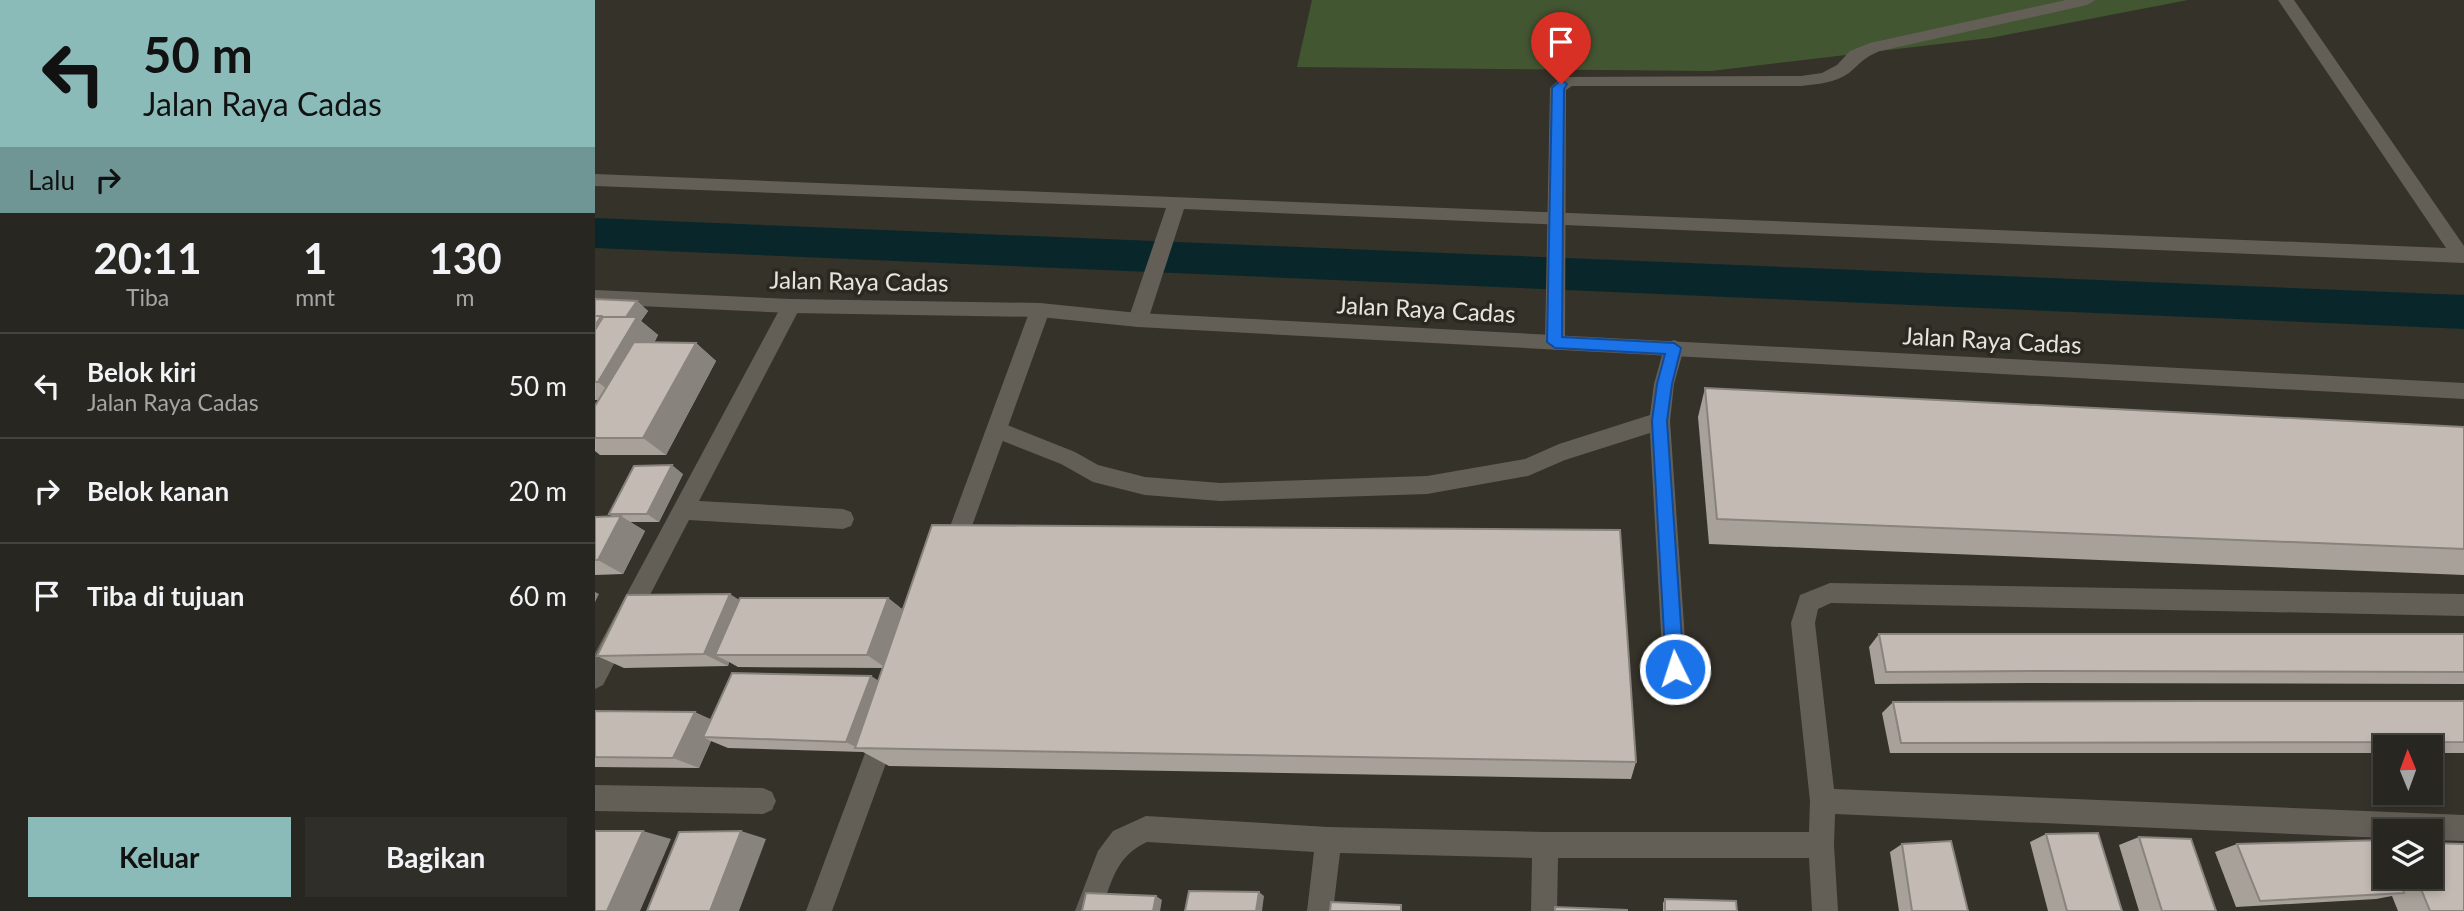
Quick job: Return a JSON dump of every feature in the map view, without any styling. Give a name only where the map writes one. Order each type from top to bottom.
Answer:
[{"type":"street","points":[[1555,332],[1558,88],[1568,81],[1801,81],[1826,78],[1843,69],[1856,55],[1876,47],[2087,0]]},
{"type":"street","points":[[2287,0],[2462,256]]},
{"type":"street","points":[[595,180],[1557,226],[2462,256]]},
{"type":"street","points":[[1138,320],[1176,207]]},
{"type":"street","name":"Jalan Raya Cadas","points":[[595,297],[791,306],[1040,310],[1138,320],[1555,332],[1674,348],[2464,391]]},
{"type":"street","points":[[595,677],[791,306]]},
{"type":"street","points":[[944,573],[1040,310]]},
{"type":"street","points":[[1674,348],[1664,384],[1660,421],[1675,669]]},
{"type":"street","points":[[997,430],[1068,458],[1093,473],[1145,486],[1220,492],[1427,485],[1496,474],[1528,467],[1571,449],[1660,421]]},
{"type":"street","points":[[683,510],[843,519]]},
{"type":"street","points":[[1825,911],[1821,845],[1823,801],[1803,623],[1808,602],[1830,593],[2464,605]]},
{"type":"street","points":[[819,911],[891,716]]},
{"type":"street","points":[[595,798],[763,802]]},
{"type":"street","points":[[1823,801],[2464,828]]},
{"type":"street","points":[[1087,911],[1107,860],[1122,841],[1146,830],[1328,840],[1545,845],[1821,845]]},
{"type":"street","points":[[1320,911],[1328,840]]},
{"type":"street","points":[[1544,911],[1545,845]]},
{"type":"green space","points":[[1312,0],[2188,0],[1990,38],[1711,71],[1297,67]]},
{"type":"building","points":[[595,299],[637,301],[626,317],[603,317],[595,316]]},
{"type":"building","points":[[603,317],[637,317],[598,382],[595,382],[595,330]]},
{"type":"building","points":[[634,342],[696,343],[643,438],[595,438],[595,406]]},
{"type":"building","points":[[1705,388],[2464,427],[2464,549],[1717,519]]},
{"type":"building","points":[[672,465],[647,514],[609,514],[634,466]]},
{"type":"building","points":[[621,516],[598,560],[595,560],[595,517]]},
{"type":"building","points":[[932,525],[1620,530],[1636,762],[855,748]]},
{"type":"building","points":[[730,594],[704,654],[597,656],[627,595]]},
{"type":"building","points":[[740,598],[888,598],[867,655],[715,655]]},
{"type":"building","points":[[1879,634],[2464,634],[2464,672],[1886,672]]},
{"type":"building","points":[[732,673],[871,676],[846,742],[703,737]]},
{"type":"building","points":[[2464,701],[2464,742],[2443,742],[2443,735],[2373,735],[2373,742],[1901,743],[1893,702]]},
{"type":"building","points":[[595,711],[695,712],[673,758],[595,757]]},
{"type":"building","points":[[595,831],[643,831],[607,911],[595,911]]},
{"type":"building","points":[[741,831],[710,911],[647,911],[679,832]]},
{"type":"building","points":[[2098,833],[2122,911],[2067,911],[2046,834]]},
{"type":"building","points":[[2139,837],[2191,839],[2216,911],[2162,911]]},
{"type":"building","points":[[2373,840],[2373,889],[2402,889],[2404,893],[2260,901],[2237,844]]},
{"type":"building","points":[[1951,841],[1968,911],[1912,911],[1902,844]]},
{"type":"building","points":[[2443,843],[2464,844],[2464,911],[2430,911],[2421,889],[2443,889]]},
{"type":"building","points":[[1189,891],[1259,892],[1256,911],[1185,911]]},
{"type":"building","points":[[1086,893],[1156,896],[1153,911],[1082,911]]},
{"type":"building","points":[[1665,899],[1736,901],[1737,911],[1665,911]]},
{"type":"building","points":[[1331,902],[1401,905],[1401,911],[1330,911]]},
{"type":"building","points":[[1555,907],[1627,910],[1627,911],[1555,911]]},
{"type":"waterway","points":[[595,233],[2464,312]]},
{"type":"route","points":[[1561,84],[1558,88],[1555,342],[1674,348],[1664,384],[1660,421],[1675,669]]}]
